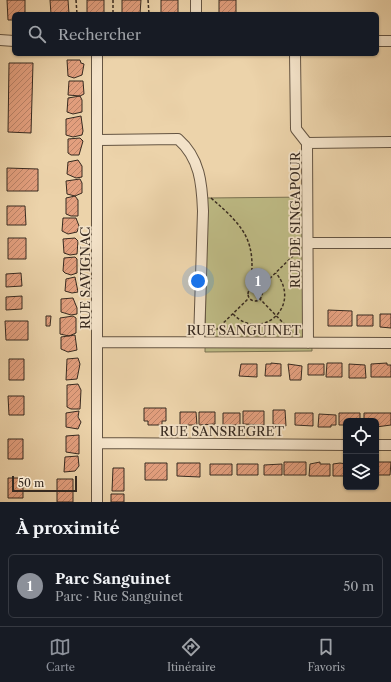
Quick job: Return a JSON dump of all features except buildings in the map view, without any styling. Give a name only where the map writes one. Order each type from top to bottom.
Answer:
[{"type":"street","points":[[196,0],[196,12]]},
{"type":"street","points":[[0,40],[12,41]]},
{"type":"street","points":[[379,41],[391,41]]},
{"type":"street","name":"RUE SAVIGNAC","points":[[97,56],[99,140],[97,502]]},
{"type":"street","name":"RUE DE SINGAPOUR","points":[[295,56],[296,129],[307,143],[308,242],[305,343]]},
{"type":"street","points":[[99,140],[178,139],[186,146],[199,169],[202,190],[201,342]]},
{"type":"street","points":[[307,143],[391,142]]},
{"type":"street","points":[[308,242],[391,243]]},
{"type":"street","name":"RUE SANGUINET","points":[[98,342],[391,343]]},
{"type":"street","name":"RUE SANSREGRET","points":[[98,443],[343,445]]},
{"type":"street","points":[[379,445],[391,445]]},
{"type":"path","points":[[76,0],[77,12]]},
{"type":"path","points":[[113,0],[113,12]]},
{"type":"path","points":[[148,0],[148,12]]},
{"type":"path","points":[[202,190],[234,218],[249,243],[253,262],[250,289],[248,294],[250,298]]},
{"type":"path","points":[[259,289],[308,242]]},
{"type":"path","points":[[233,314],[242,322],[250,324],[269,321],[276,316],[285,300],[286,292],[280,278],[276,273]]},
{"type":"path","points":[[250,289],[256,287],[259,289]]},
{"type":"path","points":[[259,289],[261,295],[259,298]]},
{"type":"path","points":[[250,298],[256,300],[259,298]]},
{"type":"path","points":[[201,342],[250,298]]},
{"type":"path","points":[[259,298],[305,343]]},
{"type":"shaded area","points":[[310,197],[312,351],[205,352],[207,198]]},
{"type":"place","name":"Parc Sanguinet","points":[[258,301]]}]
